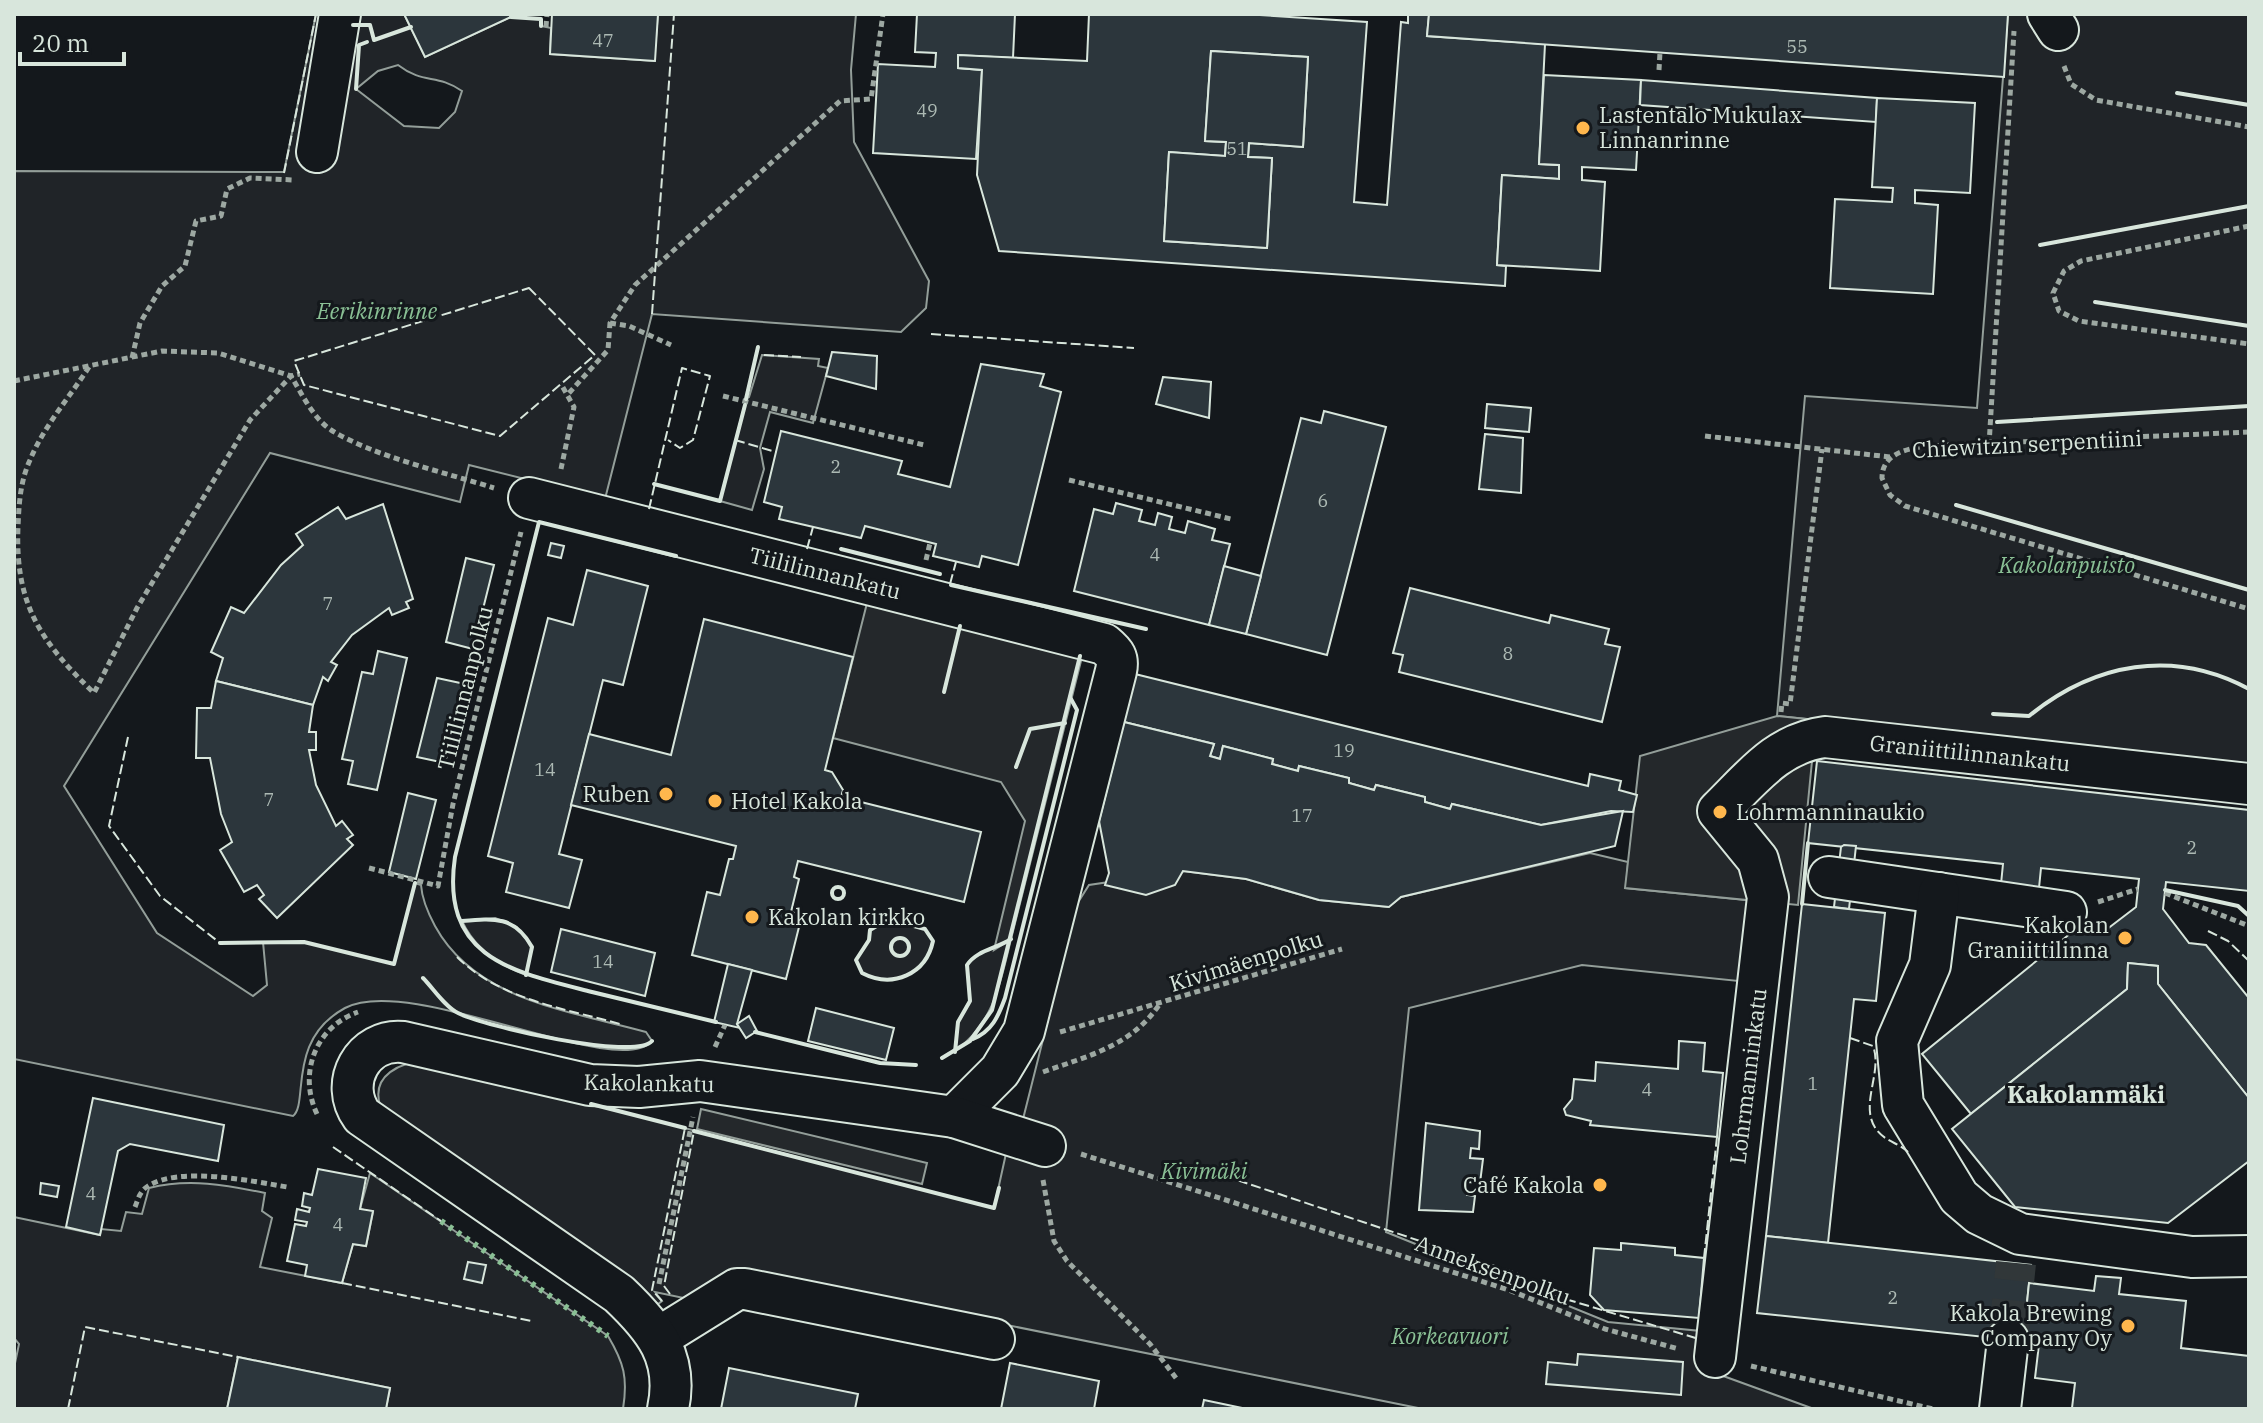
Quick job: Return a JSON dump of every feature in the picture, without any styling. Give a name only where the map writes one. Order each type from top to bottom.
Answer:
[{"type":"street","points":[[309,167],[340,14]]},
{"type":"street","name":"Tiililinnankatu","points":[[525,497],[1104,644],[1117,657],[1116,671],[1024,1031],[1000,1071]]},
{"type":"street","name":"Graniittilinnankatu","points":[[1718,811],[1783,749],[1802,740],[1825,737],[2249,784]]},
{"type":"street","name":"Lohrmanninkatu","points":[[1715,1357],[1768,897],[1758,860],[1718,811]]},
{"type":"street","points":[[1829,877],[2066,912]]},
{"type":"street","points":[[1939,893],[1930,965],[1897,1041],[1903,1105],[1959,1197],[2018,1249],[2192,1257],[2249,1256]]},
{"type":"street","name":"Kakolankatu","points":[[668,1409],[674,1384],[658,1338],[619,1294],[362,1116],[351,1090],[357,1066],[367,1053],[387,1042],[403,1042],[590,1085],[639,1087],[700,1081],[954,1117],[1045,1146]]},
{"type":"street","points":[[954,1117],[1000,1071]]},
{"type":"street","points":[[658,1338],[737,1289],[745,1289],[994,1339]]},
{"type":"street","points":[[2000,1409],[2008,1340]]},
{"type":"path","points":[[546,27],[547,14]]},
{"type":"path","points":[[561,384],[569,393],[608,350],[610,323],[635,285],[840,101],[871,99],[883,14]]},
{"type":"path","points":[[1989,445],[2015,15]]},
{"type":"path","points":[[2053,22],[2065,75],[2096,100],[2249,127]]},
{"type":"path","points":[[1659,70],[1660,52]]},
{"type":"path","points":[[132,358],[140,323],[162,286],[185,266],[196,221],[221,216],[227,189],[250,178],[309,167]]},
{"type":"path","points":[[2249,226],[2081,261],[2064,271],[2053,293],[2059,311],[2079,321],[2249,344]]},
{"type":"path","points":[[610,323],[629,326],[671,345]]},
{"type":"path","points":[[14,381],[162,351],[218,353],[291,376],[300,374]]},
{"type":"path","points":[[89,367],[51,419],[29,461],[19,494],[17,552],[22,594],[42,635],[66,667],[94,693],[137,608],[250,420],[291,376]]},
{"type":"path","points":[[291,376],[311,410],[330,429],[379,450],[525,497]]},
{"type":"path","name":"Tiililinnanpolku","points":[[369,868],[438,886],[453,804],[525,497],[572,426],[574,407],[569,393]]},
{"type":"path","points":[[723,396],[924,445]]},
{"type":"path","name":"Chiewitzin serpentiini","points":[[2249,432],[1925,446],[1891,457],[1884,467],[1882,478],[1890,495],[1905,506],[2249,609]]},
{"type":"path","points":[[1705,436],[1891,457]]},
{"type":"path","points":[[1782,703],[1790,704],[1822,449]]},
{"type":"path","points":[[1069,480],[1231,519]]},
{"type":"path","points":[[925,565],[930,543]]},
{"type":"path","points":[[2165,893],[2249,926]]},
{"type":"path","name":"Kivimäenpolku","points":[[1055,1034],[1342,949]]},
{"type":"path","points":[[1000,1071],[1031,1076],[1121,1044],[1148,1021],[1160,1004]]},
{"type":"path","points":[[659,1290],[691,1130]]},
{"type":"path","points":[[1045,1146],[1042,1171],[1054,1241],[1067,1261],[1150,1344],[1176,1378]]},
{"type":"path","name":"Anneksenpolku","points":[[1045,1146],[1364,1242],[1509,1290],[1605,1329],[1933,1409]]},
{"type":"path","points":[[135,1207],[146,1187],[161,1180],[225,1178],[287,1187]]},
{"type":"green space","name":"Eerikinrinne","points":[[316,14],[404,14],[425,57],[511,17],[541,19],[541,26],[551,28],[550,54],[654,61],[658,14],[856,14],[851,70],[854,142],[929,281],[926,308],[901,332],[652,314],[605,499],[469,465],[460,502],[270,453],[64,786],[157,933],[253,996],[267,985],[263,942],[304,942],[394,964],[415,883],[421,885],[435,926],[453,951],[475,971],[500,987],[528,999],[646,1032],[652,1041],[631,1050],[599,1048],[416,1004],[376,1001],[345,1008],[326,1021],[314,1037],[307,1053],[300,1099],[293,1116],[14,1059],[14,171],[284,172]],"holes":[[[398,65],[407,71],[445,82],[462,91],[455,112],[439,128],[404,126],[356,89],[378,71]]]},
{"type":"green space","name":"Kakolanpuisto","points":[[2008,14],[2249,14],[2249,766],[1777,716],[1805,396],[1977,408]]},
{"type":"green space","points":[[762,355],[819,359],[818,366],[828,368],[813,423],[770,412],[760,448],[764,469],[752,510],[720,501],[746,399]]},
{"type":"green space","name":"Kivimäki","points":[[1590,853],[1628,862],[1626,888],[1756,901],[1748,982],[1582,965],[1409,1008],[1386,1232],[1608,1322],[1711,1332],[1704,1369],[1814,1409],[1423,1409],[759,1275],[698,1301],[655,1292],[662,1301],[658,1304],[380,1105],[380,1086],[390,1072],[407,1064],[425,1061],[994,1208],[1007,1149],[1017,1143],[1077,904],[1089,885],[1183,871],[1246,879],[1319,900],[1388,907],[1401,897]]},
{"type":"green space","points":[[495,918],[517,927],[532,947],[526,975],[488,955],[462,921]]},
{"type":"green space","points":[[888,919],[925,929],[933,941],[929,953],[916,970],[896,979],[874,978],[862,973],[856,960],[869,940],[870,930]]},
{"type":"green space","points":[[1011,939],[999,987],[987,1015],[979,1028],[955,1051],[958,1022],[970,1000],[967,965],[981,953]]},
{"type":"green space","points":[[370,1173],[608,1336],[623,1371],[623,1409],[386,1409],[390,1388],[238,1357],[227,1409],[14,1409],[14,1368],[19,1344],[14,1338],[14,1217],[100,1235],[101,1229],[121,1231],[126,1212],[142,1214],[149,1188],[193,1183],[265,1193],[262,1211],[272,1218],[260,1267],[342,1283],[353,1244],[366,1246],[373,1212],[360,1209]]},
{"type":"shaded area","points":[[867,603],[1082,657],[1011,939],[994,950],[1025,821],[1001,782],[833,738]]},
{"type":"shaded area","name":"Lohrmanninaukio","points":[[1777,716],[1816,720],[1798,905],[1625,888],[1640,756]]},
{"type":"shaded area","points":[[701,1109],[927,1163],[922,1184],[697,1129]]},
{"type":"building","points":[[404,14],[510,14],[511,17],[425,57]]},
{"type":"building","points":[[552,14],[658,14],[655,61],[550,54]]},
{"type":"building","points":[[917,14],[1015,14],[1013,58],[958,55],[958,68],[982,70],[976,159],[873,153],[878,64],[935,67],[936,53],[915,52]]},
{"type":"building","points":[[1089,14],[1243,14],[1367,22],[1354,202],[1387,205],[1401,22],[1408,23],[1408,14],[1429,15],[1427,36],[1545,44],[1539,164],[1559,165],[1559,179],[1502,175],[1497,265],[1506,266],[1505,286],[999,251],[977,175],[982,70],[958,68],[958,55],[1087,61]],"holes":[[[1211,51],[1308,57],[1303,147],[1249,143],[1248,157],[1272,158],[1267,248],[1164,241],[1169,152],[1225,156],[1226,142],[1205,141]]]},
{"type":"building","points":[[1429,14],[2008,14],[2004,77],[1427,36]]},
{"type":"building","points":[[1211,51],[1308,57],[1303,147],[1249,143],[1248,157],[1272,158],[1267,248],[1164,241],[1169,152],[1225,156],[1226,142],[1205,141]]},
{"type":"building","points":[[1544,75],[1641,80],[1636,170],[1582,167],[1582,180],[1605,182],[1600,271],[1497,265],[1502,175],[1559,179],[1559,165],[1539,164]]},
{"type":"building","points":[[1641,80],[1877,98],[1876,122],[1640,105]]},
{"type":"building","points":[[1877,98],[1975,103],[1970,193],[1915,190],[1915,203],[1938,205],[1933,294],[1830,288],[1835,199],[1892,202],[1893,188],[1872,187]]},
{"type":"building","points":[[832,352],[877,356],[876,389],[826,376]]},
{"type":"building","points":[[981,364],[1044,374],[1040,386],[1061,392],[1018,565],[982,556],[979,567],[933,556],[936,544],[865,526],[861,538],[779,519],[782,507],[764,502],[781,431],[902,461],[898,474],[950,487]]},
{"type":"building","points":[[1163,377],[1211,382],[1209,418],[1156,404]]},
{"type":"building","points":[[1487,404],[1531,408],[1529,432],[1485,428]]},
{"type":"building","points":[[1324,411],[1386,427],[1327,655],[1246,634],[1301,418],[1321,423]]},
{"type":"building","points":[[1485,434],[1523,438],[1521,493],[1479,489]]},
{"type":"building","points":[[1116,503],[1142,510],[1139,521],[1155,525],[1158,513],[1172,517],[1169,529],[1185,533],[1188,521],[1215,529],[1212,540],[1230,544],[1209,625],[1074,591],[1094,509],[1113,514]]},
{"type":"building","points":[[383,504],[413,599],[406,602],[409,608],[392,615],[389,608],[352,635],[331,662],[337,665],[328,681],[323,677],[313,705],[216,681],[223,658],[211,652],[231,607],[244,613],[281,565],[303,545],[296,534],[338,507],[346,519]]},
{"type":"building","points":[[551,543],[564,546],[561,558],[548,555]]},
{"type":"building","points":[[466,558],[494,565],[473,649],[446,642]]},
{"type":"building","points":[[1224,566],[1261,576],[1246,634],[1209,625]]},
{"type":"building","points":[[587,570],[648,586],[623,685],[603,680],[559,854],[582,860],[569,908],[506,892],[513,863],[488,856],[548,618],[573,625]]},
{"type":"building","points":[[1410,588],[1549,623],[1551,615],[1609,629],[1605,644],[1620,647],[1602,722],[1399,672],[1403,655],[1393,653]]},
{"type":"building","name":"Hotel Kakola","points":[[704,619],[853,657],[825,770],[832,772],[843,790],[841,797],[981,832],[964,902],[798,861],[794,877],[799,879],[791,912],[802,915],[786,979],[692,955],[707,892],[720,895],[729,859],[733,859],[736,846],[571,805],[589,734],[671,755]]},
{"type":"building","points":[[378,651],[407,658],[377,790],[348,784],[353,761],[342,759],[362,672],[373,674]]},
{"type":"building","points":[[1135,674],[1588,786],[1590,774],[1621,781],[1619,790],[1637,795],[1633,812],[1611,811],[1541,825],[1452,804],[1450,809],[1425,802],[1425,797],[1376,785],[1374,790],[1349,783],[1349,778],[1299,766],[1298,771],[1272,764],[1273,759],[1223,746],[1220,759],[1210,756],[1214,744],[1124,722]]},
{"type":"building","points":[[437,678],[465,684],[445,763],[417,757]]},
{"type":"building","points":[[216,681],[313,705],[309,732],[316,732],[316,750],[309,750],[316,785],[336,826],[342,821],[353,835],[347,839],[353,845],[277,918],[259,899],[264,895],[257,885],[244,892],[220,850],[232,842],[221,814],[210,758],[196,758],[197,708],[211,708]]},
{"type":"building","points":[[1124,722],[1214,744],[1210,756],[1220,759],[1223,746],[1273,759],[1272,764],[1298,771],[1299,766],[1349,778],[1349,783],[1374,790],[1376,785],[1425,797],[1425,802],[1450,809],[1452,804],[1541,825],[1623,811],[1615,846],[1401,897],[1389,907],[1319,900],[1246,879],[1183,871],[1175,885],[1146,895],[1105,885],[1109,873],[1099,821]]},
{"type":"building","name":"Kakolan Graniittilinna","points":[[1817,761],[2249,810],[2249,891],[2166,882],[2163,909],[2189,943],[2206,945],[2249,998],[2249,1098],[2158,984],[2158,966],[2128,963],[2127,989],[1971,1114],[1922,1054],[2077,928],[2102,933],[2136,907],[2139,879],[2041,868],[2039,888],[2001,884],[2003,864],[1808,843]]},
{"type":"building","points":[[408,793],[436,800],[416,879],[389,872]]},
{"type":"building","points":[[1856,846],[1849,909],[1834,907],[1841,847]]},
{"type":"building","points":[[1802,904],[1885,913],[1876,1001],[1854,999],[1828,1243],[1766,1236]]},
{"type":"building","points":[[561,929],[655,953],[645,996],[551,972]]},
{"type":"building","points":[[2128,963],[2158,966],[2158,984],[2249,1098],[2249,1161],[2168,1223],[2015,1207],[1952,1129],[2127,989]]},
{"type":"building","points":[[728,964],[752,970],[737,1024],[740,1028],[714,1022]]},
{"type":"building","points":[[816,1008],[894,1028],[886,1060],[808,1041]]},
{"type":"building","points":[[749,1016],[757,1031],[746,1038],[737,1024]]},
{"type":"building","points":[[1679,1041],[1705,1043],[1703,1071],[1723,1073],[1717,1137],[1590,1125],[1591,1121],[1566,1115],[1564,1109],[1572,1099],[1574,1079],[1595,1081],[1596,1062],[1678,1069]]},
{"type":"building","points":[[93,1098],[224,1125],[218,1161],[130,1144],[118,1151],[100,1235],[66,1227]]},
{"type":"building","points":[[1426,1123],[1480,1131],[1479,1149],[1471,1148],[1470,1158],[1483,1159],[1480,1183],[1468,1182],[1467,1195],[1475,1196],[1473,1212],[1419,1210]]},
{"type":"building","points":[[318,1169],[366,1178],[360,1209],[373,1211],[366,1246],[353,1244],[342,1283],[305,1276],[307,1265],[287,1261],[295,1224],[306,1226],[307,1222],[295,1220],[297,1209],[309,1212],[310,1208],[302,1206],[304,1193],[312,1195]]},
{"type":"building","points":[[41,1183],[59,1186],[57,1197],[40,1194]]},
{"type":"building","points":[[1766,1236],[2031,1265],[2023,1341],[1757,1313]]},
{"type":"building","points":[[1621,1243],[1675,1248],[1675,1255],[1704,1258],[1699,1318],[1604,1310],[1590,1295],[1594,1248],[1621,1250]]},
{"type":"building","points":[[468,1262],[486,1265],[482,1283],[464,1279]]},
{"type":"building","points":[[2096,1276],[2121,1278],[2119,1294],[2186,1301],[2181,1348],[2249,1356],[2249,1409],[2072,1408],[2075,1383],[2035,1378],[2039,1344],[2023,1341],[2029,1283],[2094,1291]]},
{"type":"building","points":[[1578,1354],[1683,1362],[1681,1395],[1546,1384],[1548,1362],[1577,1365]]},
{"type":"building","points":[[238,1357],[390,1388],[386,1409],[227,1409]]},
{"type":"building","points":[[1010,1363],[1099,1381],[1094,1409],[1001,1409]]},
{"type":"building","points":[[729,1368],[858,1394],[855,1409],[721,1409]]},
{"type":"building","points":[[1204,1400],[1247,1409],[1202,1409]]},
{"type":"tunnel","points":[[2008,1340],[2016,1263]]},
{"type":"hedge","points":[[441,1221],[608,1336]]},
{"type":"fence","points":[[284,173],[316,14]]},
{"type":"fence","points":[[652,314],[674,14]]},
{"type":"fence","points":[[529,288],[595,355],[500,436],[304,385],[294,361],[529,288]]},
{"type":"fence","points":[[931,334],[1134,348]]},
{"type":"fence","points":[[764,355],[801,357]]},
{"type":"fence","points":[[649,509],[682,368],[710,376],[693,440],[680,448],[668,440]]},
{"type":"fence","points":[[735,440],[776,452]]},
{"type":"fence","points":[[807,549],[813,527]]},
{"type":"fence","points":[[950,584],[956,562]]},
{"type":"fence","points":[[128,737],[109,826],[160,896],[220,943]]},
{"type":"fence","points":[[2208,931],[2228,941],[2248,960]]},
{"type":"fence","points":[[457,957],[474,972],[513,993],[620,1024]]},
{"type":"fence","points":[[1850,1038],[1873,1046],[1875,1067],[1870,1099],[1871,1120],[1883,1136],[1908,1152]]},
{"type":"fence","points":[[662,1301],[652,1290],[685,1128]]},
{"type":"fence","points":[[670,1294],[664,1286],[694,1131]]},
{"type":"fence","points":[[1704,1258],[1717,1137]]},
{"type":"fence","points":[[333,1147],[441,1221]]},
{"type":"fence","points":[[1198,1167],[1516,1273],[1552,1295],[1699,1339]]},
{"type":"fence","points":[[342,1283],[532,1321]]},
{"type":"fence","points":[[68,1409],[85,1327],[238,1357]]},
{"type":"wall","points":[[511,17],[541,19],[541,26]]},
{"type":"wall","points":[[353,25],[370,25],[374,40],[411,27]]},
{"type":"wall","points":[[356,89],[359,45],[367,42]]},
{"type":"wall","points":[[2177,93],[2249,105]]},
{"type":"wall","points":[[2040,245],[2249,206]]},
{"type":"wall","points":[[2095,302],[2249,326]]},
{"type":"wall","points":[[746,399],[758,347]]},
{"type":"wall","points":[[654,484],[720,501],[745,405]]},
{"type":"wall","points":[[1997,422],[2249,406]]},
{"type":"wall","points":[[1956,505],[2249,590]]},
{"type":"wall","points":[[676,556],[539,522],[455,857],[453,891],[459,918],[471,939],[489,955],[510,967],[563,985],[716,1022]]},
{"type":"wall","points":[[841,549],[940,574]]},
{"type":"wall","points":[[951,585],[1146,629]]},
{"type":"wall","points":[[944,692],[960,626]]},
{"type":"wall","points":[[942,1058],[970,1041],[992,1010],[1080,656]]},
{"type":"wall","points":[[1993,714],[2029,716],[2080,684],[2107,673],[2135,667],[2192,668],[2249,689]]},
{"type":"wall","points":[[973,1039],[994,1023],[1005,998],[1077,710],[1071,699]]},
{"type":"wall","points":[[1016,767],[1030,729],[1065,723]]},
{"type":"wall","points":[[1802,904],[1808,843]]},
{"type":"wall","points":[[220,943],[304,942],[394,964],[415,883]]},
{"type":"wall","points":[[833,888],[843,888],[844,893],[843,898],[833,898],[833,888]]},
{"type":"wall","points":[[2165,890],[2238,906],[2249,916]]},
{"type":"wall","points":[[888,919],[925,929],[933,941],[929,953],[916,970],[896,979],[874,978],[862,973],[856,960],[869,940],[870,930],[888,919]]},
{"type":"wall","points":[[462,921],[503,921],[518,929],[532,947],[526,975]]},
{"type":"wall","points":[[900,938],[909,947],[900,956],[891,947],[900,938]]},
{"type":"wall","points":[[955,1052],[958,1022],[970,1001],[967,965],[981,953],[1011,939]]},
{"type":"wall","points":[[423,978],[453,1010],[496,1026],[618,1047],[640,1046],[652,1041]]},
{"type":"wall","points":[[755,1032],[880,1063],[916,1065]]},
{"type":"wall","points":[[591,1104],[685,1128]]},
{"type":"wall","points":[[694,1131],[994,1208],[999,1188]]},
{"type":"place","name":"Lastentalo Mukulax Linnanrinne","points":[[1583,128]]},
{"type":"place","name":"Ruben","points":[[666,794]]},
{"type":"place","name":"Hotel Kakola","points":[[715,801]]},
{"type":"place","name":"Lohrmanninaukio","points":[[1720,812]]},
{"type":"place","name":"Kakolan kirkko","points":[[752,917]]},
{"type":"place","name":"Kakolan Graniittilinna","points":[[2125,938]]},
{"type":"place","name":"Café Kakola","points":[[1600,1185]]},
{"type":"place","name":"Kakola Brewing Company Oy","points":[[2128,1326]]},
{"type":"district","name":"Kakolanmäki","points":[[2086,1095]]},
{"type":"park label","name":"Korkeavuori","points":[[1450,1336]]}]
